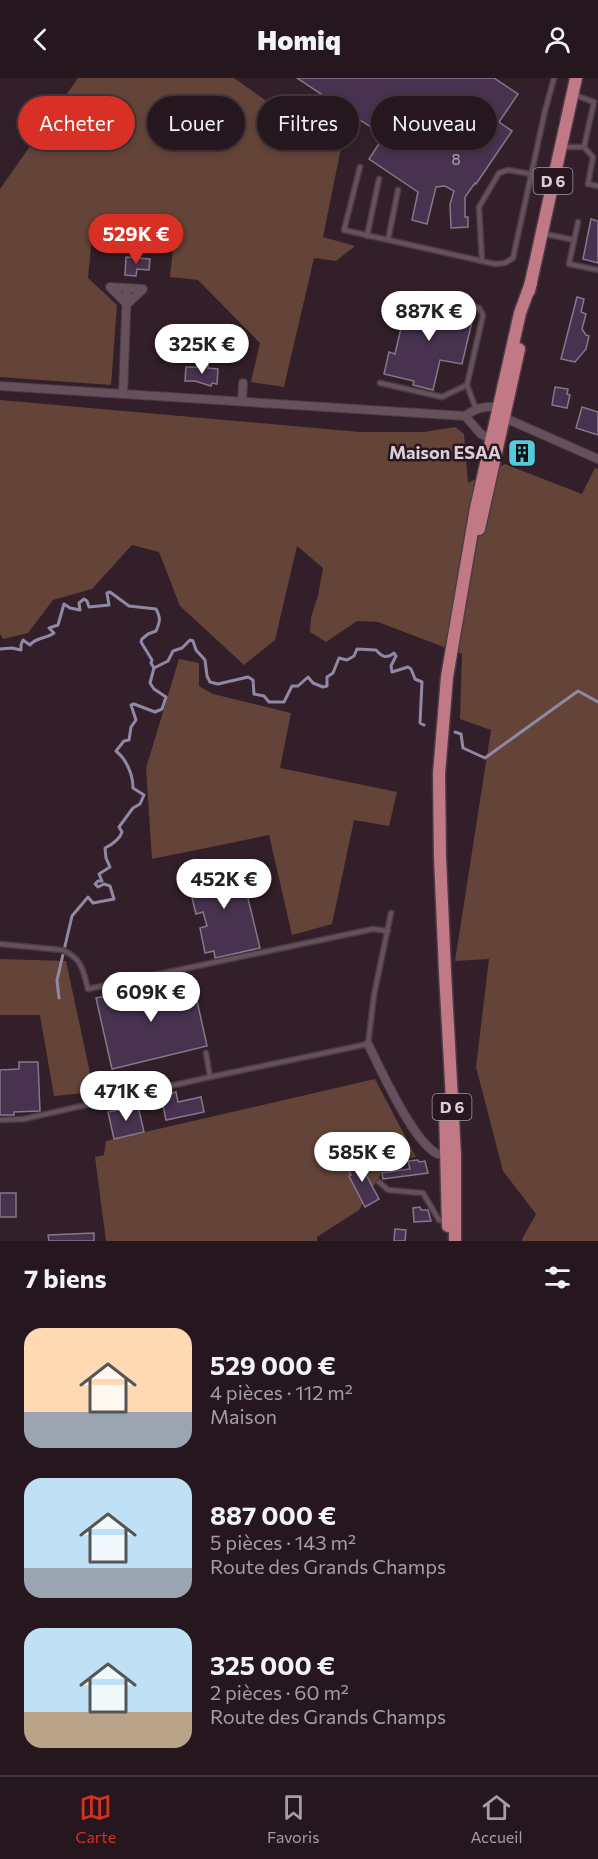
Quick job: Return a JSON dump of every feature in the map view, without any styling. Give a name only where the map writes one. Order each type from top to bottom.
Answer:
[{"type":"main road","name":"D 6","points":[[455,1241],[443,1041],[445,972],[440,857],[440,763],[447,677],[476,508],[495,441],[505,418],[516,371],[531,283],[576,78]]},
{"type":"main road","name":"D 6","points":[[495,441],[498,407],[520,313],[531,283]]},
{"type":"main road","name":"D 6","points":[[449,1241],[452,1221]]},
{"type":"street","points":[[110,287],[143,289],[127,304],[110,287]]},
{"type":"street","points":[[123,394],[128,288]]},
{"type":"street","points":[[242,401],[243,383]]},
{"type":"street","points":[[0,386],[465,416],[476,408],[498,407],[505,418],[598,459]]},
{"type":"street","points":[[465,416],[481,434],[495,441]]},
{"type":"street","points":[[368,1044],[409,1122],[430,1148],[438,1154],[450,1155]]},
{"type":"lane","points":[[360,167],[344,230],[495,264],[506,264],[513,258],[544,111],[554,78]]},
{"type":"lane","points":[[572,94],[596,103],[584,147]]},
{"type":"lane","points":[[561,147],[584,147],[593,157],[588,184],[598,186]]},
{"type":"lane","points":[[482,261],[479,207],[499,173],[508,170],[531,174]]},
{"type":"lane","points":[[367,236],[379,179]]},
{"type":"lane","points":[[388,240],[398,190]]},
{"type":"lane","points":[[578,222],[569,264],[598,270]]},
{"type":"lane","points":[[542,233],[574,240]]},
{"type":"lane","points":[[418,294],[479,308],[483,315],[467,385],[476,408]]},
{"type":"lane","points":[[380,383],[442,397],[467,385]]},
{"type":"lane","points":[[0,1120],[24,1119],[368,1044],[374,995],[391,913]]},
{"type":"lane","points":[[0,944],[62,950],[71,954],[79,962],[88,989],[373,929],[388,931]]},
{"type":"lane","points":[[206,1053],[210,1077]]},
{"type":"lane","points":[[379,1182],[388,1190],[423,1193],[439,1220],[452,1221]]},
{"type":"shaded area","points":[[78,78],[234,78],[259,96],[257,96],[257,150],[341,150],[323,237],[355,246],[336,261],[314,258],[284,387],[251,382],[260,343],[198,280],[170,277],[174,238],[93,226],[88,278],[117,305],[111,385],[0,377],[0,189],[27,150],[135,150],[135,96],[65,96]]},
{"type":"shaded area","points":[[0,400],[360,432],[424,432],[455,427],[464,434],[468,483],[505,464],[582,494],[595,468],[598,469],[598,1241],[521,1241],[536,1214],[503,1171],[476,1067],[489,959],[455,961],[491,730],[460,719],[462,654],[378,622],[357,621],[326,642],[310,632],[311,617],[318,596],[323,568],[297,546],[275,640],[244,665],[180,606],[159,552],[132,545],[92,589],[53,600],[28,633],[3,639],[0,634]]},
{"type":"shaded area","points":[[179,659],[199,663],[199,686],[213,694],[291,713],[280,768],[397,792],[389,826],[354,820],[332,924],[292,935],[269,835],[152,859],[146,768]]},
{"type":"shaded area","points":[[0,959],[66,961],[94,1092],[54,1096],[40,1015],[0,1015]]},
{"type":"shaded area","points":[[375,1079],[416,1157],[387,1164],[359,1210],[317,1237],[317,1241],[106,1241],[95,1157],[104,1155],[106,1141]]},
{"type":"building","points":[[297,78],[494,78],[518,94],[499,122],[512,131],[465,197],[465,217],[468,217],[468,227],[451,228],[450,204],[454,191],[445,186],[436,187],[427,224],[412,220],[418,192],[369,159],[375,150],[497,150],[497,96],[371,96],[371,127],[359,119],[359,96],[324,96]]},
{"type":"building","points":[[591,219],[598,221],[598,263],[583,259]]},
{"type":"building","points":[[126,257],[150,259],[149,270],[137,269],[136,276],[125,275]]},
{"type":"building","points":[[577,297],[584,299],[581,312],[586,314],[582,329],[589,336],[586,349],[575,362],[561,359]]},
{"type":"building","points":[[408,298],[474,313],[462,364],[440,360],[433,390],[413,385],[414,381],[384,374],[389,352],[395,354]]},
{"type":"building","points":[[197,364],[218,369],[217,384],[212,383],[211,386],[195,381],[185,381],[186,367],[197,367]]},
{"type":"building","points":[[555,387],[568,389],[567,394],[570,395],[567,408],[552,405]]},
{"type":"building","points":[[582,407],[598,412],[598,435],[576,428]]},
{"type":"building","name":"Maison ESAA","points":[[517,443],[532,450],[527,463],[511,456]]},
{"type":"building","points":[[239,861],[260,948],[215,958],[214,951],[205,953],[200,928],[207,926],[203,912],[196,914],[186,873]]},
{"type":"building","points":[[192,978],[207,1046],[112,1069],[96,998]]},
{"type":"building","points":[[19,1062],[38,1062],[40,1111],[0,1115],[0,1070],[19,1069]]},
{"type":"building","points":[[176,1092],[178,1102],[201,1097],[204,1112],[166,1120],[161,1096]]},
{"type":"building","points":[[138,1106],[144,1132],[114,1139],[108,1112]]},
{"type":"building","points":[[357,1158],[379,1199],[365,1207],[349,1176],[351,1175],[346,1164]]},
{"type":"building","points":[[418,1160],[419,1162],[425,1161],[428,1173],[383,1179],[382,1173],[410,1169],[408,1161]]},
{"type":"building","points":[[0,1193],[16,1193],[16,1217],[0,1217]]},
{"type":"building","points":[[420,1207],[421,1210],[428,1210],[431,1221],[414,1222],[413,1208]]},
{"type":"building","points":[[395,1229],[406,1230],[405,1241],[394,1241]]},
{"type":"building","points":[[94,1233],[94,1241],[49,1241],[48,1235]]},
{"type":"waterway","points":[[0,649],[21,650],[23,640],[30,645],[54,633],[49,628],[58,625],[64,604],[80,610],[79,603],[84,599],[89,607],[109,605],[107,593],[110,592],[129,606],[156,609],[159,618],[156,631],[148,634],[141,642],[154,668],[150,683],[154,689],[166,697],[162,709],[155,712],[131,705],[136,720],[131,727],[129,740],[124,741],[116,751],[128,767],[133,788],[144,795],[140,804],[133,808],[119,827],[122,832],[119,837],[105,848],[110,867],[99,874],[102,881],[95,884],[98,887],[104,884],[110,886],[114,899],[93,903],[88,897],[72,916],[57,980],[59,998]]},
{"type":"waterway","points":[[154,668],[168,661],[173,651],[182,648],[190,640],[205,660],[210,682],[218,684],[248,677],[253,680],[254,694],[264,696],[269,702],[284,702],[292,686],[298,686],[308,677],[313,683],[323,687],[327,686],[327,677],[333,673],[339,658],[347,660],[354,656],[357,649],[376,650],[384,656],[394,653],[396,656],[391,666],[392,672],[408,667],[415,679],[422,682],[420,723],[424,725]]},
{"type":"waterway","points":[[455,732],[461,734],[463,748],[485,758],[578,691],[598,702]]},
{"type":"place","name":"Maison ESAA","points":[[522,453]]}]
